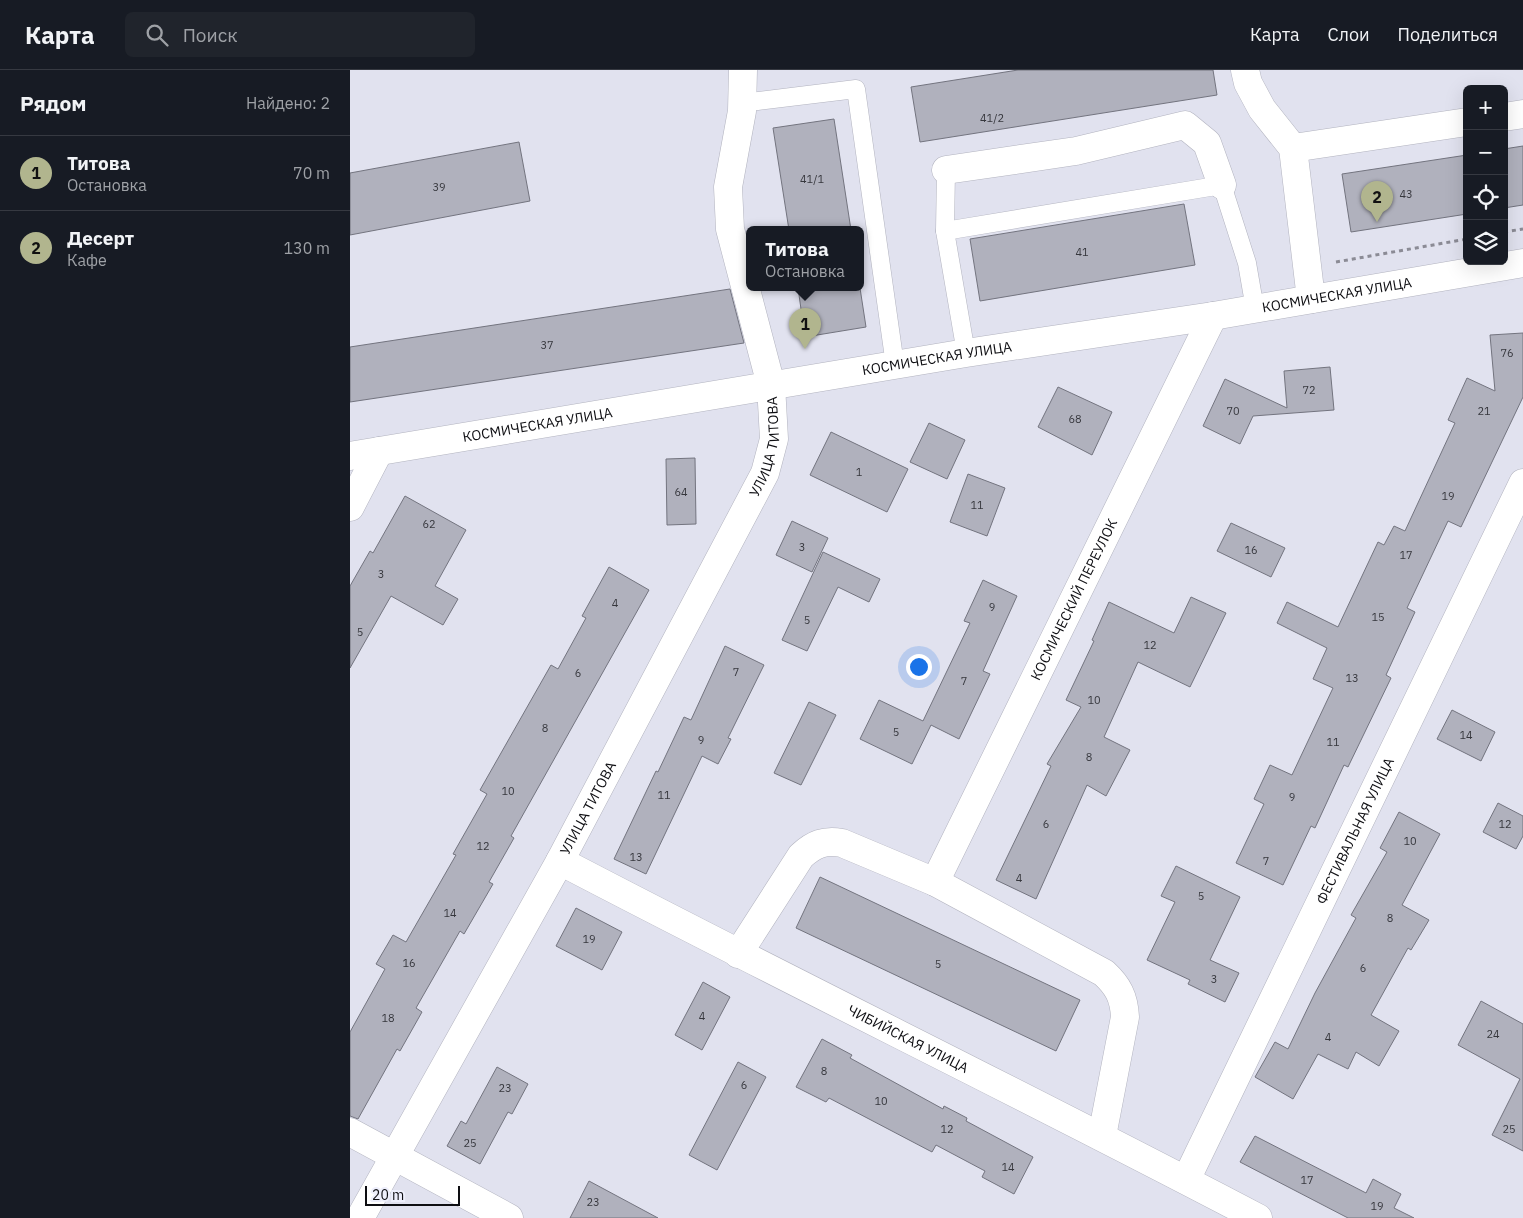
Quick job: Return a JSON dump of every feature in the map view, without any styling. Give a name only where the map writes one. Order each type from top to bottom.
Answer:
[{"type":"street","name":"УЛИЦА ТИТОВА","points":[[743,70],[742,103],[728,187],[730,229],[746,290]]},
{"type":"street","points":[[1245,70],[1248,84],[1262,109],[1293,148],[1311,300]]},
{"type":"street","points":[[1508,116],[1523,114]]},
{"type":"street","points":[[1293,148],[1463,123]]},
{"type":"street","points":[[946,170],[1076,152],[1185,125],[1208,143],[1222,184]]},
{"type":"street","name":"КОСМИЧЕСКАЯ УЛИЦА","points":[[350,456],[966,353],[1311,300],[1523,263]]},
{"type":"street","name":"УЛИЦА ТИТОВА","points":[[360,1218],[560,861],[765,473],[774,439],[771,385],[746,291]]},
{"type":"street","name":"КОСМИЧЕСКИЙ ПЕРЕУЛОК","points":[[935,882],[1213,316]]},
{"type":"street","points":[[350,507],[379,451]]},
{"type":"street","name":"ФЕСТИВАЛЬНАЯ УЛИЦА","points":[[1186,1180],[1523,483]]},
{"type":"street","points":[[738,954],[801,856],[812,846],[827,841],[842,844],[935,882],[1104,973],[1117,986],[1124,1002],[1125,1017],[1102,1136]]},
{"type":"street","name":"ЧИБИЙСКАЯ УЛИЦА","points":[[560,861],[738,954],[1102,1136],[1258,1218]]},
{"type":"street","points":[[350,1132],[509,1218]]},
{"type":"lane","points":[[742,103],[856,89],[895,365]]},
{"type":"lane","points":[[946,170],[945,231],[966,353]]},
{"type":"lane","points":[[945,231],[1222,184],[1247,263],[1255,309]]},
{"type":"path","points":[[1508,231],[1523,229]]},
{"type":"building","points":[[1018,70],[1213,70],[1217,95],[920,142],[911,87]]},
{"type":"building","points":[[834,119],[850,226],[788,226],[773,128]]},
{"type":"building","points":[[519,142],[530,201],[350,235],[350,173]]},
{"type":"building","points":[[1523,146],[1523,205],[1508,207],[1508,175],[1508,148]]},
{"type":"building","points":[[1463,156],[1463,215],[1351,232],[1342,174]]},
{"type":"building","points":[[1184,204],[1195,265],[980,301],[970,239]]},
{"type":"building","points":[[730,289],[744,343],[350,402],[350,347]]},
{"type":"building","points":[[798,291],[860,291],[866,327],[805,337]]},
{"type":"building","points":[[1523,333],[1523,397],[1461,527],[1448,521],[1407,608],[1415,612],[1386,675],[1391,678],[1348,767],[1344,765],[1315,828],[1311,826],[1283,885],[1236,863],[1264,804],[1254,799],[1270,765],[1292,775],[1333,688],[1313,679],[1327,648],[1277,623],[1287,602],[1338,627],[1378,542],[1384,545],[1394,526],[1405,531],[1455,423],[1448,420],[1467,378],[1495,391],[1490,335]]},
{"type":"building","points":[[1330,367],[1334,410],[1253,416],[1240,444],[1203,426],[1225,379],[1287,408],[1284,371]]},
{"type":"building","points":[[1058,387],[1112,412],[1092,455],[1038,427]]},
{"type":"building","points":[[929,423],[965,440],[947,479],[910,462]]},
{"type":"building","points":[[831,432],[908,469],[887,512],[810,475]]},
{"type":"building","points":[[695,458],[696,524],[667,525],[666,459]]},
{"type":"building","points":[[968,474],[1005,488],[987,536],[950,522]]},
{"type":"building","points":[[405,496],[466,530],[435,586],[458,599],[443,625],[391,596],[350,668],[350,586],[370,551],[373,553]]},
{"type":"building","points":[[792,521],[828,538],[812,572],[776,555]]},
{"type":"building","points":[[1231,523],[1285,548],[1271,577],[1217,551]]},
{"type":"building","points":[[823,552],[880,579],[869,602],[838,587],[807,651],[782,640]]},
{"type":"building","points":[[609,567],[649,590],[511,836],[514,838],[489,882],[493,884],[464,934],[460,931],[416,1008],[422,1012],[400,1051],[397,1049],[358,1119],[350,1116],[350,1032],[385,969],[376,964],[393,935],[406,942],[456,855],[453,854],[487,794],[480,790],[551,665],[558,669],[586,618],[582,616]]},
{"type":"building","points":[[983,580],[1017,596],[983,671],[990,674],[959,739],[931,725],[912,764],[860,739],[879,700],[923,721],[970,623],[964,621]]},
{"type":"building","points":[[1191,597],[1226,613],[1190,687],[1138,662],[1104,737],[1130,750],[1106,796],[1087,785],[1036,899],[996,880],[1051,766],[1047,764],[1081,707],[1066,700],[1094,641],[1092,640],[1109,602],[1174,633]]},
{"type":"building","points":[[725,646],[764,665],[728,738],[731,739],[718,764],[702,756],[646,874],[614,859],[684,717],[691,720]]},
{"type":"building","points":[[809,702],[836,715],[801,785],[774,773]]},
{"type":"building","points":[[1452,710],[1495,732],[1481,761],[1437,739]]},
{"type":"building","points":[[1498,803],[1523,816],[1523,836],[1516,849],[1483,832]]},
{"type":"building","points":[[1399,812],[1440,834],[1402,905],[1429,920],[1411,950],[1408,948],[1371,1015],[1399,1031],[1379,1066],[1356,1052],[1348,1069],[1318,1054],[1293,1099],[1255,1077],[1275,1042],[1288,1049],[1315,993],[1356,918],[1351,915],[1387,852],[1380,848]]},
{"type":"building","points":[[1176,866],[1240,897],[1210,960],[1239,973],[1225,1002],[1188,984],[1190,980],[1147,960],[1175,902],[1161,896]]},
{"type":"building","points":[[820,877],[1080,1000],[1056,1051],[796,928]]},
{"type":"building","points":[[576,908],[622,932],[602,970],[556,946]]},
{"type":"building","points":[[703,982],[730,997],[702,1050],[675,1035]]},
{"type":"building","points":[[1481,1001],[1523,1024],[1523,1151],[1492,1135],[1520,1079],[1458,1045]]},
{"type":"building","points":[[822,1039],[852,1055],[850,1058],[943,1109],[944,1106],[967,1118],[966,1121],[1033,1157],[1014,1194],[982,1177],[985,1171],[936,1145],[932,1152],[829,1098],[826,1102],[796,1087]]},
{"type":"building","points":[[738,1062],[766,1077],[717,1170],[689,1155]]},
{"type":"building","points":[[497,1067],[528,1084],[512,1114],[508,1112],[480,1164],[447,1146],[461,1121],[466,1124]]},
{"type":"building","points":[[1255,1136],[1366,1193],[1373,1179],[1401,1194],[1394,1208],[1414,1218],[1348,1218],[1240,1162]]},
{"type":"building","points":[[589,1181],[658,1218],[570,1218]]},
{"type":"place","name":"Десерт","points":[[1377,222]]},
{"type":"place","name":"Титова","points":[[805,349]]}]
